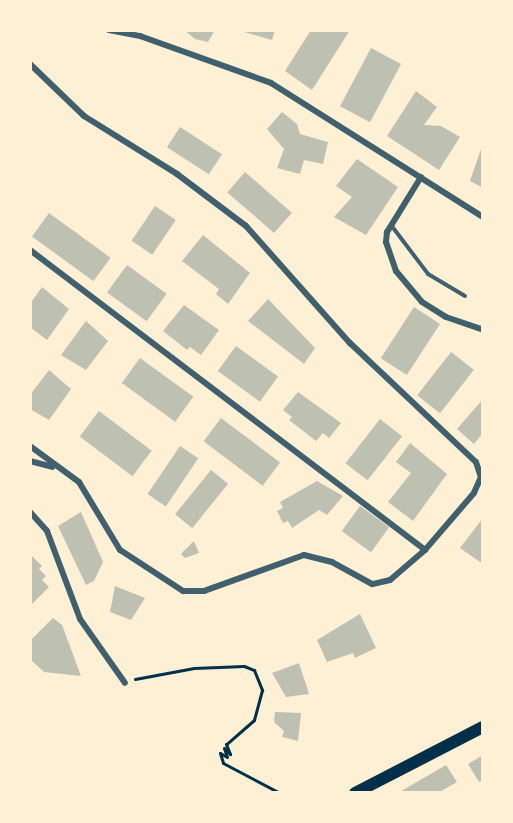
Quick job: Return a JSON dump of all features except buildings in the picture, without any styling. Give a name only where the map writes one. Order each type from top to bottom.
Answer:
[{"type":"main road","points":[[355,793],[483,727]]},
{"type":"street","points":[[110,30],[140,36],[271,83],[483,217]]},
{"type":"street","points":[[30,64],[84,116],[177,174],[246,226],[351,343],[476,462],[481,477],[478,486],[425,550],[390,580],[372,584],[332,562],[304,555],[204,591],[183,591],[120,550],[87,492],[30,446]]},
{"type":"street","points":[[421,177],[391,224],[386,242],[396,271],[422,302],[446,317],[483,330]]},
{"type":"street","points":[[30,250],[425,550]]},
{"type":"street","points":[[30,461],[56,468]]},
{"type":"street","points":[[30,512],[47,531],[81,619],[125,683]]},
{"type":"lane","points":[[391,224],[428,274],[465,296]]},
{"type":"path","points":[[125,683],[143,675],[194,668],[243,666],[254,670],[262,690],[254,720],[226,744],[230,754],[224,748],[227,757],[220,753],[224,763],[280,793]]}]
